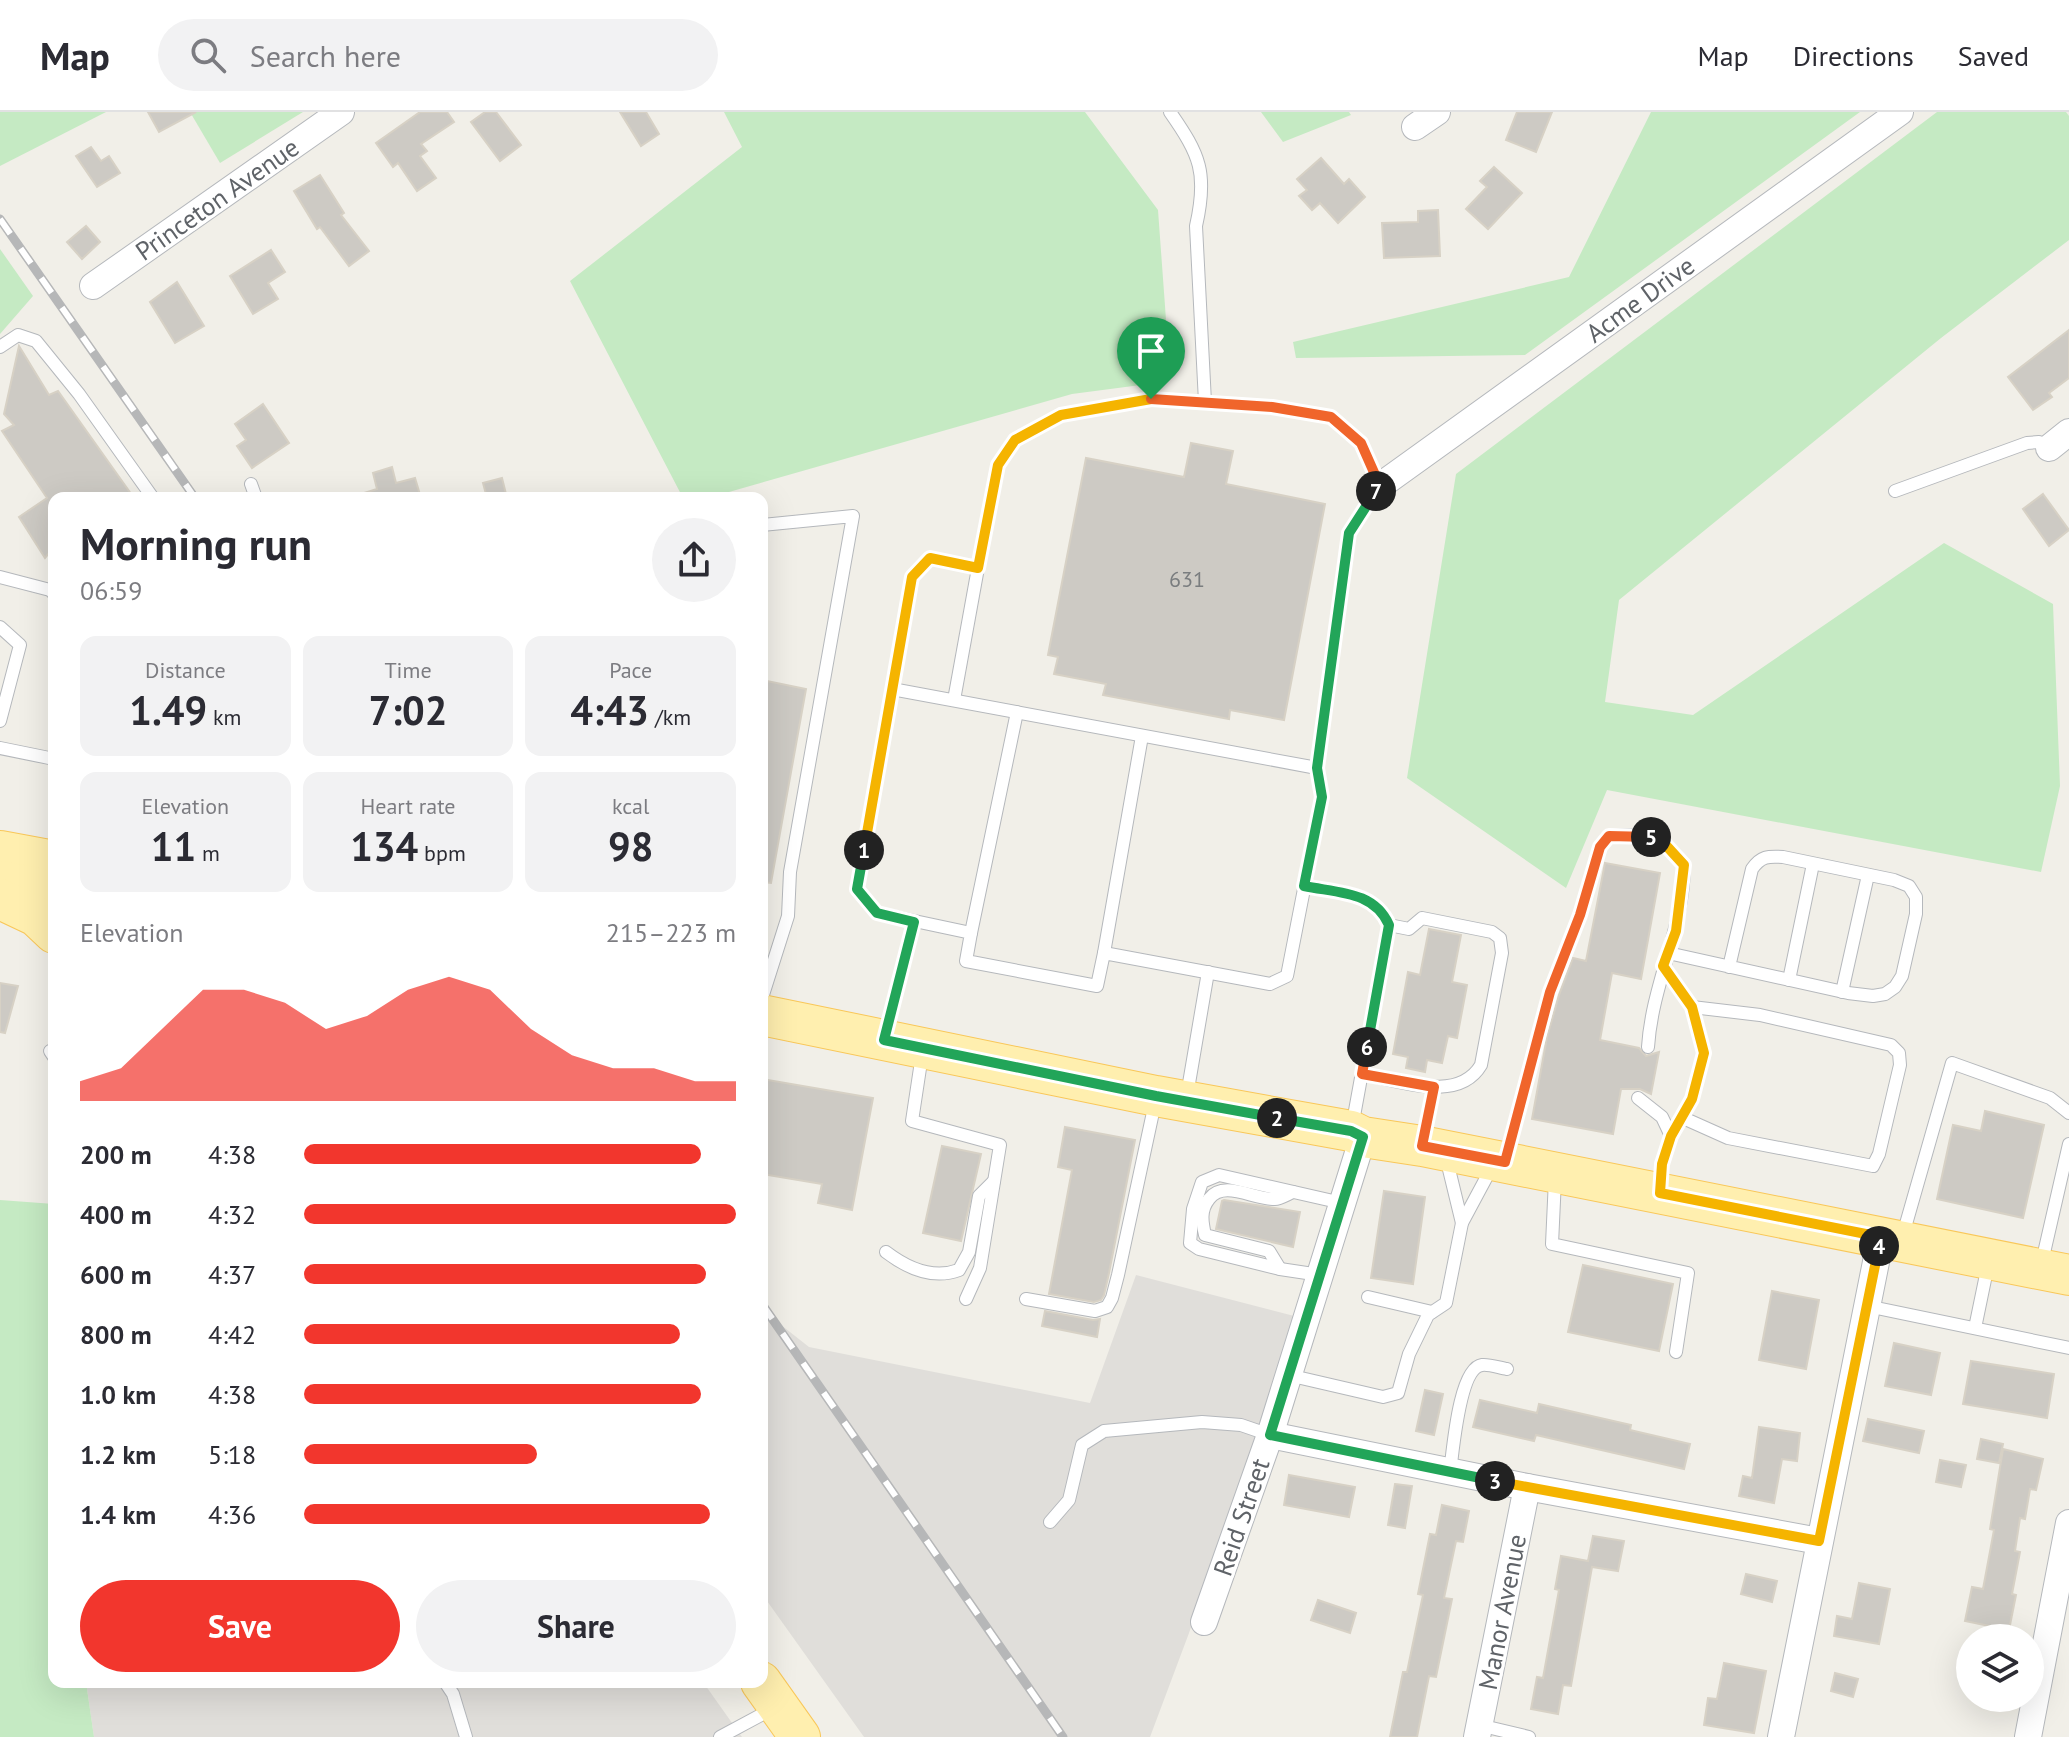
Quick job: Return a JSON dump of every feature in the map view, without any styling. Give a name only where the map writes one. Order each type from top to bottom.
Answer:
[{"type":"main road","points":[[0,851],[48,860]]},
{"type":"main road","points":[[0,881],[48,890]]},
{"type":"main road","points":[[0,899],[36,916],[48,927]]},
{"type":"main road","points":[[768,1016],[2054,1272]]},
{"type":"street","name":"Princeton Avenue","points":[[93,286],[341,112]]},
{"type":"street","name":"Acme Drive","points":[[1380,486],[1900,112]]},
{"type":"street","name":"Reid Street","points":[[1204,1622],[1270,1435],[1342,1203],[1357,1134]]},
{"type":"street","points":[[1781,1737],[1867,1306],[1891,1239]]},
{"type":"street","points":[[1270,1435],[1819,1541]]},
{"type":"street","name":"Manor Avenue","points":[[1478,1731],[1527,1487]]},
{"type":"street","points":[[2028,1737],[2069,1523]]},
{"type":"lane","points":[[1170,112],[1192,143],[1201,170],[1201,202],[1196,226],[1205,402]]},
{"type":"lane","points":[[0,347],[18,335],[36,341],[79,394],[149,492]]},
{"type":"lane","points":[[954,700],[998,465],[1015,440],[1061,415],[1151,399],[1272,407],[1331,417],[1361,443],[1380,486],[1349,533],[1317,768],[1322,797],[1287,976],[1270,984],[1104,953]]},
{"type":"lane","points":[[1895,491],[2027,443],[2059,440]]},
{"type":"lane","points":[[251,484],[254,492]]},
{"type":"lane","points":[[768,524],[853,516],[790,872],[788,916],[768,979]]},
{"type":"lane","points":[[971,933],[877,913],[857,889],[912,577],[930,558],[978,568]]},
{"type":"lane","points":[[0,577],[48,589]]},
{"type":"lane","points":[[0,627],[20,645],[0,721]]},
{"type":"lane","points":[[892,689],[1317,768]]},
{"type":"lane","points":[[1017,712],[966,961],[1097,986],[1142,736]]},
{"type":"lane","points":[[0,748],[48,758]]},
{"type":"lane","points":[[1288,1375],[1383,1397],[1398,1393],[1409,1354],[1432,1312],[1446,1303],[1462,1223],[1500,1161],[1555,976],[1580,915],[1600,847],[1609,836],[1656,837],[1684,865],[1676,931],[1663,966],[1650,1021],[1648,1047]]},
{"type":"lane","points":[[1668,953],[1729,967],[1842,992],[1873,996],[1885,994],[1895,987],[1902,976],[1916,914],[1916,897],[1909,886],[1868,875],[1769,856],[1759,859],[1752,869],[1729,967]]},
{"type":"lane","points":[[1789,980],[1813,864]]},
{"type":"lane","points":[[1842,992],[1868,875]]},
{"type":"lane","points":[[1304,886],[1364,898],[1383,910],[1389,925],[1362,1074],[1357,1134]]},
{"type":"lane","points":[[1362,1074],[1434,1087],[1464,1083],[1475,1075],[1481,1065],[1503,945],[1492,932],[1422,918],[1409,929],[1389,925]]},
{"type":"lane","points":[[884,1040],[914,922]]},
{"type":"lane","points":[[1660,1193],[1662,1164],[1671,1136],[1692,1099],[1704,1053],[1692,1007],[1663,966]]},
{"type":"lane","points":[[1026,1299],[1095,1311],[1107,1307],[1208,972]]},
{"type":"lane","points":[[1681,1117],[1728,1138],[1873,1166],[1879,1154],[1900,1065],[1899,1053],[1891,1045],[1760,1015],[1692,1007]]},
{"type":"lane","points":[[923,1047],[912,1121],[1000,1145],[980,1268],[966,1299]]},
{"type":"lane","points":[[1891,1239],[1952,1063],[2050,1098],[2069,1113]]},
{"type":"lane","points":[[1434,1087],[1433,1148],[1462,1223]]},
{"type":"lane","points":[[1638,1098],[1662,1117],[1671,1136]]},
{"type":"lane","points":[[2054,1272],[2069,1144]]},
{"type":"lane","points":[[1555,1172],[1552,1244],[1688,1273],[1676,1352]]},
{"type":"lane","points":[[1320,1275],[1280,1269],[1199,1249],[1190,1243],[1193,1209],[1202,1182],[1219,1175],[1342,1203]]},
{"type":"lane","points":[[886,1252],[905,1267],[943,1276],[959,1270],[969,1252],[979,1196],[994,1181]]},
{"type":"lane","points":[[1975,1328],[1990,1258]]},
{"type":"lane","points":[[1368,1297],[1432,1312]]},
{"type":"lane","points":[[1867,1306],[2069,1348]]},
{"type":"lane","points":[[1450,1472],[1464,1385],[1473,1369],[1483,1364],[1507,1369]]},
{"type":"lane","points":[[1050,1522],[1069,1500],[1082,1445],[1104,1431],[1202,1422],[1241,1425],[1270,1435]]},
{"type":"lane","points":[[449,1688],[466,1737]]},
{"type":"lane","points":[[720,1737],[780,1708]]},
{"type":"lane","points":[[1478,1731],[1529,1737]]},
{"type":"shaded area","points":[[1136,1275],[1298,1317],[1150,1737],[864,1737],[768,1602],[768,1315],[809,1347],[1090,1403]]},
{"type":"shaded area","points":[[87,1688],[707,1688],[742,1737],[94,1737]]},
{"type":"green space","points":[[0,112],[106,112],[0,166]]},
{"type":"green space","points":[[190,112],[303,112],[220,163]]},
{"type":"green space","points":[[724,112],[1085,112],[1158,210],[1168,347],[1156,383],[1072,394],[729,492],[680,492],[570,281],[742,147]]},
{"type":"green space","points":[[1261,112],[1349,112],[1351,115],[1283,142]]},
{"type":"green space","points":[[1651,112],[1860,112],[1525,355],[1296,358],[1293,342],[1569,277]]},
{"type":"green space","points":[[1937,112],[2066,112],[2069,116],[2069,240],[1941,338],[1619,600],[1605,702],[1693,715],[1944,543],[2053,604],[2060,786],[2041,872],[1607,790],[1566,888],[1407,778],[1456,474]]},
{"type":"green space","points":[[0,249],[33,296],[0,334]]},
{"type":"green space","points":[[0,1200],[48,1204],[48,1688],[87,1688],[94,1737],[0,1737]]},
{"type":"building","points":[[148,112],[196,112],[159,132]]},
{"type":"building","points":[[420,112],[447,112],[454,122],[421,144],[427,151],[420,156],[436,178],[417,191],[398,163],[393,167],[376,143]]},
{"type":"building","points":[[485,112],[496,112],[521,145],[500,161],[471,122]]},
{"type":"building","points":[[620,112],[646,112],[659,134],[641,146]]},
{"type":"building","points":[[1517,112],[1552,112],[1536,152],[1506,140]]},
{"type":"building","points":[[91,147],[101,161],[109,156],[120,173],[97,187],[76,156]]},
{"type":"building","points":[[1321,158],[1344,184],[1349,179],[1365,197],[1338,223],[1320,203],[1312,210],[1299,196],[1307,190],[1297,179]]},
{"type":"building","points":[[1494,167],[1522,193],[1488,229],[1466,209],[1487,187],[1480,181]]},
{"type":"building","points":[[320,175],[344,213],[341,215],[369,251],[349,266],[320,227],[317,229],[294,191]]},
{"type":"building","points":[[1438,210],[1440,256],[1384,258],[1382,223],[1418,222],[1418,211]]},
{"type":"building","points":[[86,226],[100,242],[82,259],[67,242]]},
{"type":"building","points":[[271,250],[285,272],[268,283],[278,299],[253,314],[230,276]]},
{"type":"building","points":[[177,282],[204,326],[175,343],[150,302]]},
{"type":"building","points":[[2069,330],[2069,378],[2049,393],[2052,397],[2033,410],[2008,377]]},
{"type":"building","points":[[19,346],[49,395],[58,391],[130,492],[48,492],[48,554],[45,558],[19,517],[47,498],[2,431],[14,425],[4,414]]},
{"type":"building","points":[[263,404],[289,443],[252,468],[237,446],[246,440],[235,424]]},
{"type":"building","points":[[1191,443],[1233,451],[1226,484],[1325,504],[1284,720],[1230,710],[1229,719],[1103,695],[1106,684],[1054,674],[1058,657],[1048,655],[1086,458],[1184,477]]},
{"type":"building","points":[[392,467],[396,483],[415,478],[419,492],[367,492],[377,489],[373,473]]},
{"type":"building","points":[[502,478],[506,492],[485,492],[483,483]]},
{"type":"building","points":[[2043,494],[2069,530],[2049,546],[2023,509]]},
{"type":"building","points":[[768,681],[806,689],[771,883],[768,883]]},
{"type":"building","points":[[1605,863],[1660,873],[1641,979],[1612,973],[1600,1040],[1639,1048],[1646,1056],[1659,1052],[1651,1094],[1640,1089],[1621,1089],[1613,1134],[1532,1119],[1547,1037],[1559,995],[1573,958],[1586,961]]},
{"type":"building","points":[[1429,929],[1461,935],[1452,982],[1467,985],[1457,1038],[1448,1036],[1442,1063],[1427,1060],[1425,1072],[1406,1068],[1408,1057],[1393,1054],[1408,972],[1420,975]]},
{"type":"building","points":[[0,983],[18,986],[5,1033],[0,1032]]},
{"type":"building","points":[[768,1080],[873,1098],[852,1210],[818,1203],[822,1184],[768,1175]]},
{"type":"building","points":[[1985,1111],[2044,1125],[2023,1218],[1937,1199],[1953,1125],[1981,1131]]},
{"type":"building","points":[[1065,1127],[1135,1140],[1104,1295],[1094,1302],[1049,1294],[1072,1170],[1058,1167]]},
{"type":"building","points":[[942,1146],[981,1154],[961,1241],[923,1233]]},
{"type":"building","points":[[1384,1191],[1425,1197],[1413,1284],[1371,1278]]},
{"type":"building","points":[[1224,1200],[1300,1212],[1293,1247],[1216,1229]]},
{"type":"building","points":[[1583,1265],[1673,1284],[1659,1351],[1568,1332]]},
{"type":"building","points":[[1772,1291],[1819,1300],[1806,1369],[1759,1360]]},
{"type":"building","points":[[1045,1311],[1100,1319],[1097,1337],[1042,1326]]},
{"type":"building","points":[[1894,1343],[1940,1353],[1931,1395],[1885,1386]]},
{"type":"building","points":[[1971,1361],[2054,1374],[2047,1418],[1963,1404]]},
{"type":"building","points":[[1425,1390],[1443,1394],[1434,1435],[1416,1431]]},
{"type":"building","points":[[1480,1400],[1537,1413],[1539,1404],[1631,1425],[1630,1430],[1690,1444],[1684,1469],[1536,1435],[1534,1441],[1473,1427]]},
{"type":"building","points":[[1868,1419],[1924,1431],[1919,1453],[1863,1441]]},
{"type":"building","points":[[1759,1427],[1800,1433],[1797,1461],[1782,1459],[1774,1503],[1739,1496],[1743,1476],[1752,1478]]},
{"type":"building","points":[[1981,1439],[2003,1444],[1999,1463],[1977,1459]]},
{"type":"building","points":[[2003,1449],[2043,1459],[2036,1490],[2030,1489],[2025,1519],[2020,1518],[2015,1551],[2020,1552],[2010,1624],[1965,1621],[1972,1587],[1983,1589],[1994,1530],[1990,1529]]},
{"type":"building","points":[[1940,1460],[1966,1465],[1961,1487],[1936,1482]]},
{"type":"building","points":[[1289,1475],[1355,1487],[1349,1517],[1284,1505]]},
{"type":"building","points":[[1395,1484],[1412,1486],[1405,1528],[1388,1525]]},
{"type":"building","points":[[1442,1505],[1469,1511],[1463,1542],[1456,1541],[1444,1598],[1452,1599],[1436,1677],[1429,1676],[1417,1737],[1390,1737],[1423,1595],[1418,1594],[1430,1534],[1436,1535]]},
{"type":"building","points":[[1593,1536],[1624,1541],[1618,1571],[1592,1567],[1571,1686],[1563,1685],[1558,1714],[1531,1709],[1537,1677],[1543,1678],[1559,1590],[1555,1589],[1561,1556],[1588,1561]]},
{"type":"building","points":[[1746,1574],[1777,1581],[1772,1602],[1741,1594]]},
{"type":"building","points":[[1859,1583],[1890,1589],[1879,1644],[1834,1636],[1837,1616],[1852,1619]]},
{"type":"building","points":[[1318,1600],[1356,1613],[1350,1633],[1311,1620]]},
{"type":"building","points":[[1724,1663],[1766,1671],[1754,1733],[1704,1725],[1708,1698],[1717,1699]]},
{"type":"building","points":[[1835,1673],[1858,1679],[1853,1697],[1831,1691]]},
{"type":"railway","points":[[0,219],[191,492]]},
{"type":"railway","points":[[768,1313],[1063,1737]]},
{"type":"route","points":[[1151,399],[1272,407],[1331,417],[1361,443],[1380,486],[1349,533],[1317,768],[1322,797],[1304,886],[1364,898],[1383,910],[1389,925],[1362,1074],[1434,1087],[1422,1146],[1505,1162],[1555,976],[1580,915],[1600,847],[1609,836],[1656,837],[1684,865],[1676,931],[1663,966],[1692,1007],[1704,1053],[1692,1099],[1671,1136],[1662,1164],[1660,1193],[1881,1237],[1819,1541],[1270,1435],[1363,1137],[1351,1131],[1156,1096],[884,1040],[914,922],[877,913],[857,889],[912,577],[930,558],[978,568],[998,465],[1015,440],[1061,415],[1151,399]]}]
